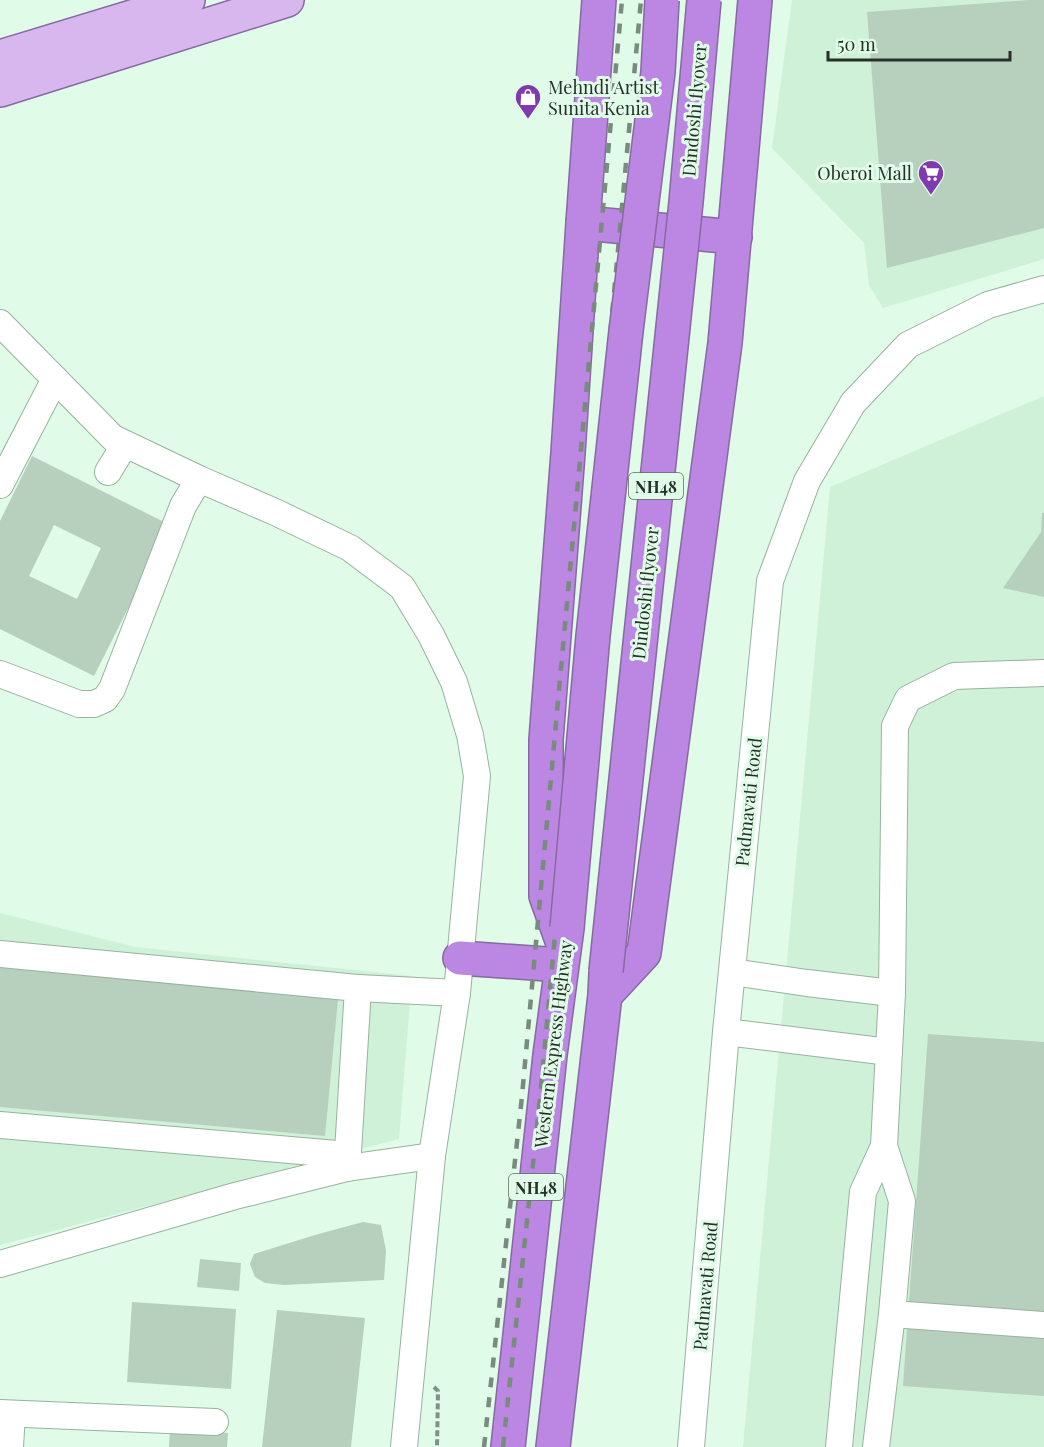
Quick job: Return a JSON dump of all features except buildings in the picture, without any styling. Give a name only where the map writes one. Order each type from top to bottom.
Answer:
[{"type":"highway","points":[[460,958],[564,946],[546,896],[546,740],[599,0]]},
{"type":"highway","name":"NH48","points":[[564,946],[593,636],[626,331],[658,72],[662,0]]},
{"type":"highway","name":"Dindoshi flyover","points":[[605,983],[685,213],[704,0]]},
{"type":"highway","points":[[605,983],[644,953],[725,343],[756,0]]},
{"type":"highway","points":[[582,223],[735,237]]},
{"type":"highway","name":"Western Express Highway","points":[[508,1447],[550,1055],[564,946]]},
{"type":"highway","name":"NH48","points":[[554,1447],[605,983]]},
{"type":"main road","points":[[0,57],[188,0]]},
{"type":"main road","points":[[0,90],[287,0]]},
{"type":"street","name":"Padmavati Road","points":[[691,1447],[726,1032],[770,581],[807,481],[853,403],[908,345],[988,305],[1044,289]]},
{"type":"street","points":[[0,322],[113,438],[350,548],[402,587],[431,635],[454,682],[470,735],[477,776],[457,993],[432,1156],[404,1447]]},
{"type":"street","points":[[0,485],[55,379]]},
{"type":"street","points":[[108,472],[125,444]]},
{"type":"street","points":[[0,674],[79,704],[94,704],[105,699],[112,689],[183,506],[199,479]]},
{"type":"street","points":[[876,1447],[892,1314],[902,1201],[884,1146],[892,993],[895,726],[908,699],[954,676],[1044,673]]},
{"type":"street","points":[[0,954],[358,988],[457,993]]},
{"type":"street","points":[[732,972],[892,993]]},
{"type":"street","points":[[348,1162],[358,988]]},
{"type":"street","points":[[726,1032],[889,1052]]},
{"type":"street","points":[[0,1125],[348,1162],[432,1156]]},
{"type":"street","points":[[839,1447],[863,1192],[884,1146]]},
{"type":"street","points":[[0,1264],[348,1162]]},
{"type":"street","points":[[892,1314],[1044,1325]]},
{"type":"street","points":[[10,1447],[6,1413],[215,1422]]},
{"type":"path","points":[[437,1447],[438,1391]]},
{"type":"shaded area","name":"Oberoi Mall","points":[[792,0],[1044,0],[1044,259],[883,308],[869,285],[864,243],[772,148]]},
{"type":"shaded area","points":[[1044,396],[1044,1447],[743,1447],[830,487]]},
{"type":"shaded area","points":[[0,913],[135,947],[412,976],[399,1139],[0,1245]]},
{"type":"railway","points":[[484,1447],[522,1096],[622,0]]},
{"type":"railway","points":[[503,1447],[540,1098],[641,0]]},
{"type":"place","name":"Mehndi Artist Sunita Kenia","points":[[528,120]]},
{"type":"place","name":"Oberoi Mall","points":[[931,196]]}]
